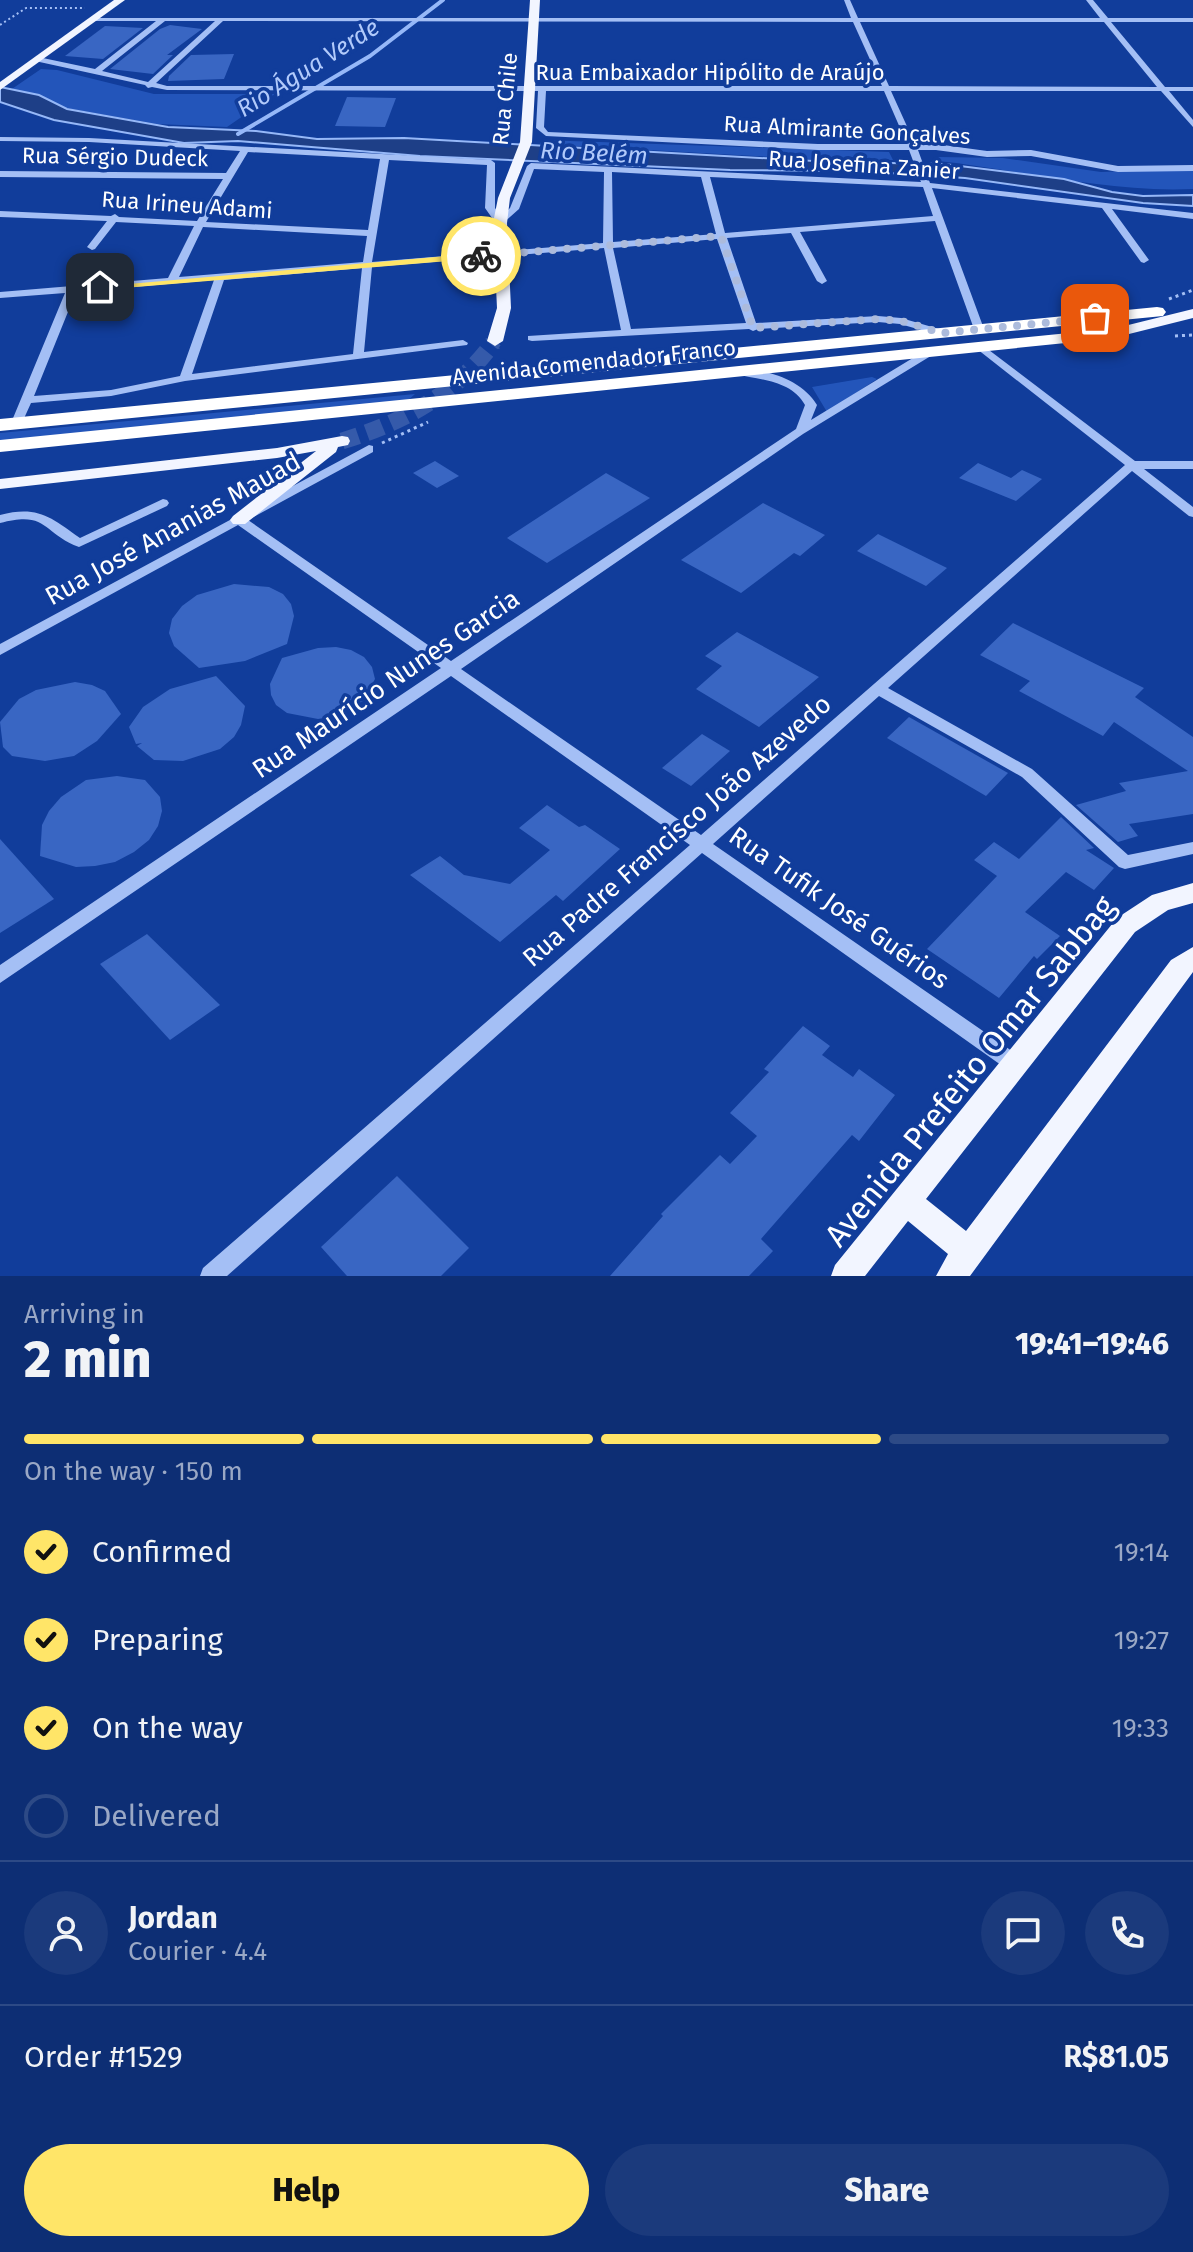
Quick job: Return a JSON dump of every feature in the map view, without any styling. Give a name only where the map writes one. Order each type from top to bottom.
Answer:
[{"type":"highway","name":"Avenida Comendador Franco","points":[[0,446],[930,352],[980,338],[1157,312]]},
{"type":"highway","name":"Avenida Comendador Franco","points":[[9,424],[85,406],[942,333],[980,338],[1109,334]]},
{"type":"main road","points":[[3,85],[120,0]]},
{"type":"main road","name":"Rua Chile","points":[[495,341],[504,308],[500,223],[504,198],[524,152],[536,90],[535,0]]},
{"type":"main road","points":[[1157,312],[1193,299]]},
{"type":"main road","points":[[1109,334],[1155,325],[1193,310]]},
{"type":"main road","name":"Avenida Comendador Franco","points":[[1157,312],[1193,310]]},
{"type":"main road","name":"Avenida Comendador Franco","points":[[1109,334],[1193,326]]},
{"type":"main road","points":[[0,484],[235,458],[342,441],[315,457],[239,520]]},
{"type":"main road","points":[[235,458],[266,467],[274,474],[269,489],[239,520]]},
{"type":"main road","name":"Avenida Prefeito Omar Sabbag","points":[[846,1276],[1126,925],[1161,902],[1193,893]]},
{"type":"main road","points":[[951,1276],[1180,968],[1193,958]]},
{"type":"main road","points":[[906,1201],[969,1252]]},
{"type":"street","points":[[847,0],[928,183],[980,338],[1193,513]]},
{"type":"street","points":[[1089,0],[1193,125]]},
{"type":"street","points":[[94,19],[1193,20]]},
{"type":"street","points":[[96,72],[163,19]]},
{"type":"street","points":[[148,86],[221,19]]},
{"type":"street","name":"Rua Embaixador Hipólito de Araújo","points":[[38,59],[148,86],[536,90],[1193,89]]},
{"type":"street","name":"Rua Almirante Gonçalves","points":[[536,90],[540,128],[546,134],[987,154],[1031,153],[1118,169],[1193,168]]},
{"type":"street","points":[[0,139],[89,140],[491,163],[490,208],[500,223]]},
{"type":"street","points":[[172,281],[199,226],[245,149]]},
{"type":"street","points":[[358,354],[367,265],[385,157]]},
{"type":"street","name":"Rua Josefina Zanier","points":[[500,223],[514,209],[531,166],[928,183],[1193,216]]},
{"type":"street","points":[[608,169],[608,245],[626,331]]},
{"type":"street","name":"Rua Sérgio Dudeck","points":[[0,174],[229,176]]},
{"type":"street","points":[[705,174],[721,236],[753,328]]},
{"type":"street","points":[[1105,206],[1144,260]]},
{"type":"street","name":"Rua Irineu Adami","points":[[0,214],[115,217],[199,226],[372,233]]},
{"type":"street","points":[[92,247],[115,217]]},
{"type":"street","points":[[0,295],[940,218]]},
{"type":"street","points":[[794,230],[822,281]]},
{"type":"street","points":[[185,378],[220,277]]},
{"type":"street","points":[[9,424],[27,400],[72,289]]},
{"type":"street","name":"Avenida Comendador Franco","points":[[532,338],[878,319],[901,321],[942,333]]},
{"type":"street","name":"Avenida Comendador Franco","points":[[27,400],[85,406],[185,378],[463,343]]},
{"type":"street","name":"Rua Maurício Nunes Garcia","points":[[0,975],[799,432],[930,352]]},
{"type":"street","points":[[739,372],[788,384],[804,392],[811,405],[811,413],[799,432]]},
{"type":"street","name":"Rua José Ananias Mauad","points":[[0,650],[369,449]]},
{"type":"street","points":[[1132,465],[1193,465]]},
{"type":"street","name":"Rua Padre Francisco João Azevedo","points":[[211,1276],[1132,465]]},
{"type":"street","points":[[0,519],[19,513],[34,513],[79,543],[163,503]]},
{"type":"street","name":"Rua Tufik José Guérios","points":[[239,520],[1015,1064]]},
{"type":"street","points":[[878,689],[1027,773],[1125,862],[1193,848]]},
{"type":"path","points":[[0,25],[26,8],[107,9]]},
{"type":"path","points":[[369,449],[432,420]]},
{"type":"shaded area","points":[[41,69],[57,70],[154,94],[275,94],[227,127],[157,124],[49,105],[6,93]]},
{"type":"shaded area","points":[[542,140],[889,152],[893,160],[824,160],[540,144]]},
{"type":"shaded area","points":[[938,157],[1003,158],[1101,172],[1193,169],[1193,189],[1097,184],[938,161]]},
{"type":"shaded area","points":[[872,377],[877,379],[827,412],[812,387]]},
{"type":"shaded area","points":[[415,394],[405,403],[0,443],[0,433]]},
{"type":"water","name":"Rio Belém","points":[[0,87],[39,95],[67,109],[168,127],[256,131],[317,139],[404,138],[833,162],[944,164],[1064,179],[1112,192],[1143,196],[1193,195],[1193,206],[1143,203],[965,178],[859,171],[730,170],[420,156],[238,141],[184,143],[54,120],[0,102]]},
{"type":"building","points":[[170,25],[202,29],[167,55],[173,55],[153,74],[110,69],[160,29]]},
{"type":"building","points":[[105,26],[143,28],[103,59],[65,56]]},
{"type":"building","points":[[234,54],[224,79],[168,81],[169,76],[191,55]]},
{"type":"building","points":[[347,97],[396,98],[385,127],[335,126]]},
{"type":"building","points":[[435,461],[459,476],[437,488],[413,473]]},
{"type":"building","points":[[978,463],[1011,478],[1022,470],[1042,479],[1016,501],[959,478]]},
{"type":"building","points":[[606,473],[650,498],[547,563],[507,538]]},
{"type":"building","points":[[763,503],[825,535],[800,556],[794,553],[741,593],[681,560]]},
{"type":"building","points":[[878,534],[947,568],[926,586],[857,551]]},
{"type":"building","points":[[234,584],[269,587],[283,594],[291,604],[294,616],[287,644],[245,661],[199,668],[174,646],[169,633],[172,619],[182,606],[197,595]]},
{"type":"building","points":[[1013,623],[1144,688],[1135,697],[1193,737],[1193,814],[1129,824],[1138,836],[1118,842],[1076,805],[1126,791],[1119,783],[1188,771],[1114,722],[1103,736],[1019,691],[1030,681],[980,655]]},
{"type":"building","points":[[737,632],[819,677],[759,727],[696,689],[722,666],[705,656]]},
{"type":"building","points":[[336,647],[364,657],[372,667],[375,679],[363,701],[335,716],[318,719],[287,713],[276,705],[270,684],[282,658],[318,648]]},
{"type":"building","points":[[216,676],[245,706],[241,725],[234,737],[220,749],[183,761],[154,760],[137,746],[142,743],[136,744],[129,727],[143,707],[170,689]]},
{"type":"building","points":[[75,682],[105,691],[121,714],[97,741],[74,756],[45,761],[12,756],[3,747],[0,722],[19,699],[36,690]]},
{"type":"building","points":[[909,717],[1008,773],[986,796],[887,738]]},
{"type":"building","points":[[702,734],[730,751],[691,786],[662,768]]},
{"type":"building","points":[[117,776],[145,780],[160,797],[162,811],[158,826],[149,840],[115,862],[95,866],[76,867],[40,856],[42,825],[61,797],[86,780]]},
{"type":"building","points":[[547,805],[579,827],[585,825],[620,849],[563,901],[556,895],[500,942],[410,875],[440,856],[464,875],[510,884],[550,850],[519,828]]},
{"type":"building","points":[[1061,817],[1094,848],[1086,850],[1114,868],[1094,890],[1066,872],[1025,912],[1060,936],[1037,959],[1034,956],[999,998],[927,949],[997,876],[974,860],[994,842],[1019,859]]},
{"type":"building","points":[[0,839],[54,899],[0,933]]},
{"type":"building","points":[[147,934],[220,1005],[170,1040],[100,964]]},
{"type":"building","points":[[803,1026],[830,1046],[822,1055],[853,1077],[859,1069],[895,1095],[859,1141],[852,1135],[761,1239],[773,1251],[749,1276],[610,1276],[663,1216],[661,1214],[720,1155],[730,1164],[757,1136],[730,1113],[769,1072],[764,1069]]},
{"type":"building","points":[[397,1176],[469,1248],[441,1276],[347,1276],[321,1247]]},
{"type":"waterway","name":"Rio Água Verde","points":[[238,134],[370,56],[443,0]]},
{"type":"tunnel","points":[[492,345],[495,341]]},
{"type":"tunnel","points":[[342,441],[386,425],[426,405],[462,378],[493,343]]},
{"type":"way so far","points":[[481,256],[721,236],[753,328],[890,319],[942,333],[1095,318]]},
{"type":"route","points":[[100,287],[481,256]]}]
